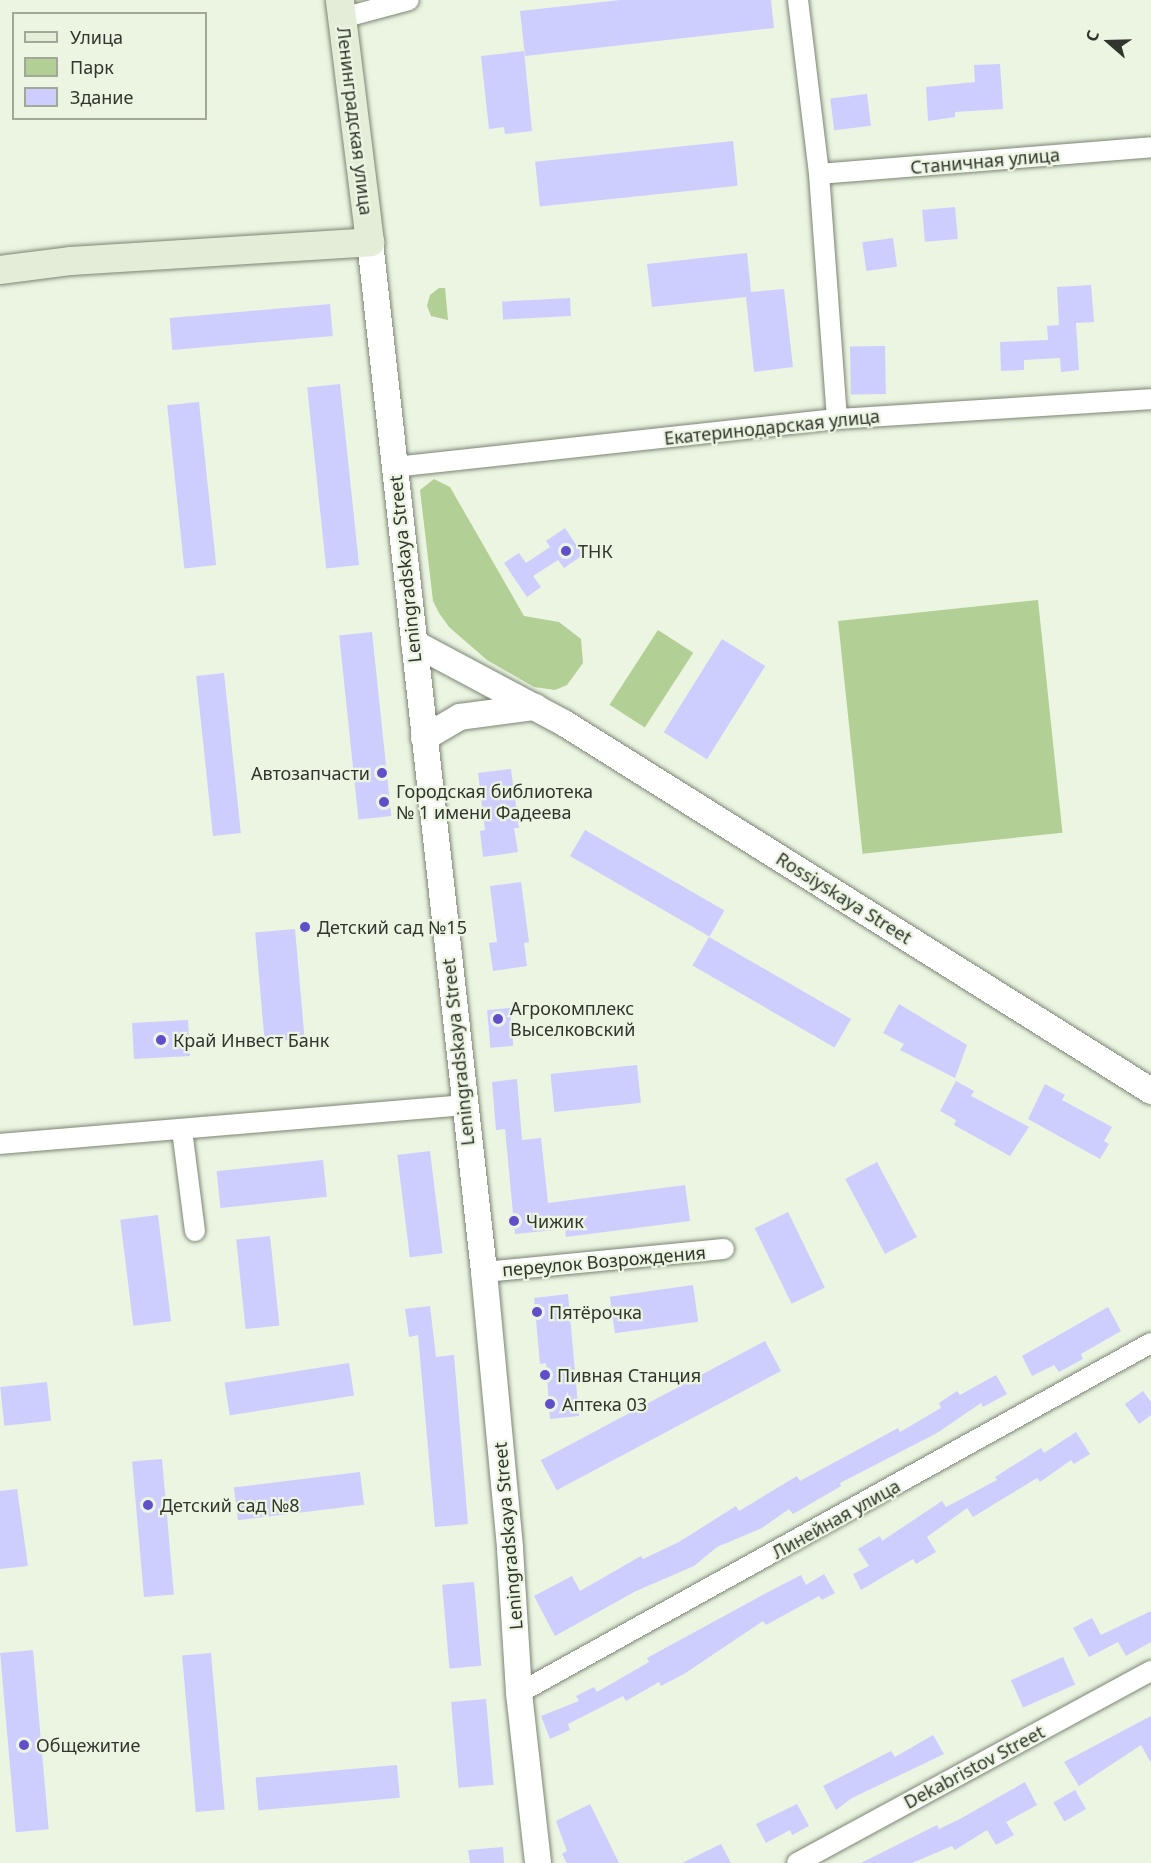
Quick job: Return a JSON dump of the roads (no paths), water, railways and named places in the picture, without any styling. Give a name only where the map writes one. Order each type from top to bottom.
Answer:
[{"type":"main road","name":"Ленинградская улица","points":[[341,9],[370,242]]},
{"type":"main road","points":[[0,270],[71,261],[370,242]]},
{"type":"street","points":[[341,9],[409,0]]},
{"type":"street","points":[[798,0],[819,174],[837,419]]},
{"type":"street","name":"Станичная улица","points":[[819,174],[1151,147]]},
{"type":"street","name":"Leningradskaya Street","points":[[370,242],[483,1272],[510,1549],[519,1693],[538,1863]]},
{"type":"street","name":"Екатеринодарская улица","points":[[394,467],[837,419],[1151,399]]},
{"type":"street","name":"Rossiyskaya Street","points":[[414,643],[535,708],[1151,1091]]},
{"type":"street","points":[[424,738],[460,717],[535,708]]},
{"type":"street","points":[[0,1144],[464,1105]]},
{"type":"street","points":[[182,1130],[195,1231]]},
{"type":"street","name":"переулок Возрождения","points":[[483,1272],[724,1249]]},
{"type":"street","name":"Линейная улица","points":[[519,1693],[1151,1343]]},
{"type":"street","name":"Dekabristov Street","points":[[797,1863],[1151,1671]]},
{"type":"place","name":"ТНК","points":[[566,551]]},
{"type":"place","name":"Автозапчасти","points":[[382,773]]},
{"type":"place","name":"Городская библиотека № 1 имени Фадеева","points":[[384,802]]},
{"type":"place","name":"Детский сад №15","points":[[305,927]]},
{"type":"place","name":"Агрокомплекс Выселковский","points":[[498,1019]]},
{"type":"place","name":"Край Инвест Банк","points":[[161,1040]]},
{"type":"place","name":"Чижик","points":[[514,1221]]},
{"type":"place","name":"Пятёрочка","points":[[537,1312]]},
{"type":"place","name":"Пивная Станция","points":[[545,1375]]},
{"type":"place","name":"Аптека 03","points":[[550,1404]]},
{"type":"place","name":"Детский сад №8","points":[[148,1505]]},
{"type":"place","name":"Общежитие","points":[[24,1745]]}]
